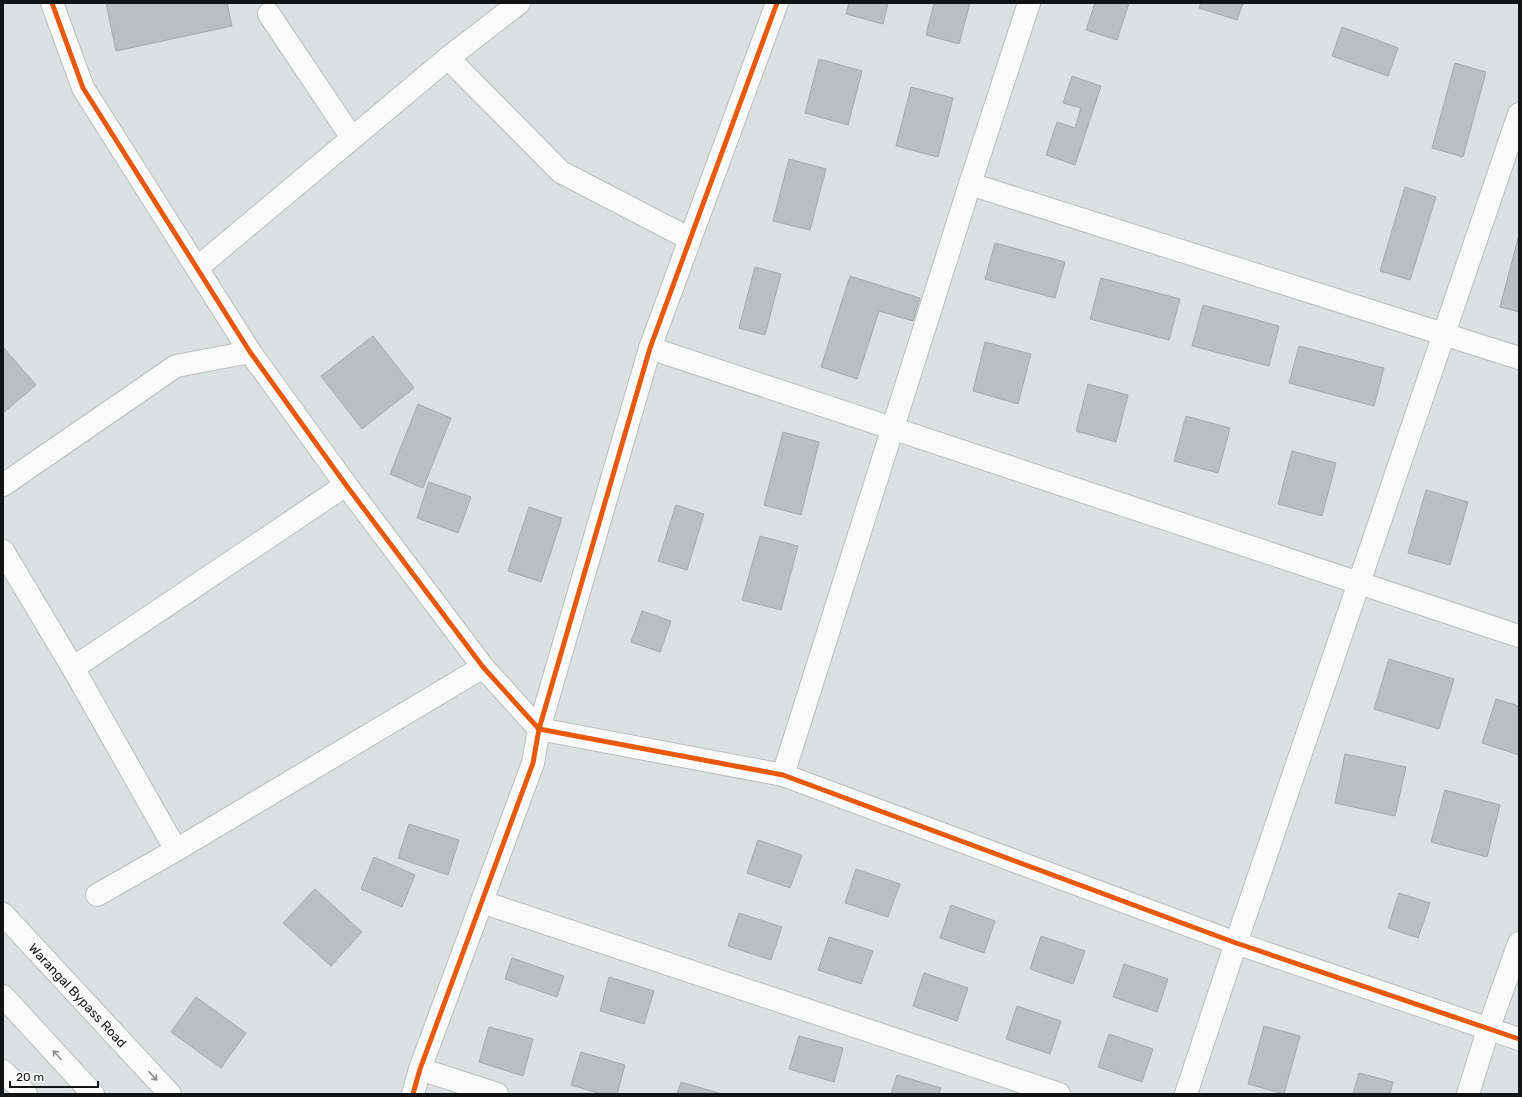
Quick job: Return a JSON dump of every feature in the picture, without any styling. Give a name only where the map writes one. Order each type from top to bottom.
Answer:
[{"type":"main road","points":[[52,3],[83,88],[250,352],[346,484],[483,667],[539,729],[782,775],[1236,943],[1488,1030],[1519,1039]]},
{"type":"main road","points":[[197,268],[448,58],[519,3]]},
{"type":"main road","points":[[413,1094],[420,1068],[533,763],[539,729],[650,348],[777,3]]},
{"type":"main road","points":[[782,775],[1029,3]]},
{"type":"main road","points":[[269,14],[352,138]]},
{"type":"main road","points":[[448,58],[561,172],[690,239]]},
{"type":"main road","points":[[1186,1094],[1236,943],[1519,114]]},
{"type":"main road","points":[[970,184],[1519,358]]},
{"type":"main road","points":[[650,348],[1519,636]]},
{"type":"main road","points":[[3,485],[176,366],[250,352]]},
{"type":"main road","points":[[73,668],[346,484]]},
{"type":"main road","points":[[3,551],[73,668],[176,850]]},
{"type":"main road","points":[[97,895],[176,850],[483,667]]},
{"type":"main road","points":[[482,902],[1059,1094]]},
{"type":"main road","name":"Warangal Bypass Road","points":[[3,914],[170,1094]]},
{"type":"main road","points":[[1468,1094],[1488,1030],[1519,943]]},
{"type":"main road","points":[[3,996],[93,1094]]},
{"type":"main road","points":[[420,1068],[497,1094]]},
{"type":"main road","points":[[3,1071],[26,1094]]},
{"type":"building","points":[[106,3],[227,3],[232,26],[116,51]]},
{"type":"building","points":[[849,3],[888,3],[883,24],[846,14]]},
{"type":"building","points":[[934,3],[970,3],[959,44],[926,35]]},
{"type":"building","points":[[1095,3],[1129,3],[1117,40],[1086,30]]},
{"type":"building","points":[[1201,3],[1243,3],[1237,20],[1199,8]]},
{"type":"building","points":[[1342,27],[1398,48],[1388,76],[1332,56]]},
{"type":"building","points":[[819,59],[862,71],[848,125],[805,113]]},
{"type":"building","points":[[1455,63],[1486,72],[1463,157],[1432,148]]},
{"type":"building","points":[[1072,76],[1101,86],[1075,165],[1046,155],[1057,122],[1075,128],[1081,108],[1063,103]]},
{"type":"building","points":[[911,87],[953,98],[938,157],[896,146]]},
{"type":"building","points":[[789,159],[826,169],[810,230],[773,221]]},
{"type":"building","points":[[1405,187],[1436,197],[1410,280],[1380,271]]},
{"type":"building","points":[[1519,235],[1519,312],[1500,307]]},
{"type":"building","points":[[995,243],[1065,262],[1055,298],[985,279]]},
{"type":"building","points":[[755,267],[781,274],[765,335],[739,328]]},
{"type":"building","points":[[850,276],[920,298],[913,321],[879,311],[857,379],[821,367]]},
{"type":"building","points":[[1101,278],[1180,299],[1169,340],[1090,319]]},
{"type":"building","points":[[1203,305],[1279,326],[1269,366],[1192,346]]},
{"type":"building","points":[[373,336],[414,388],[362,429],[321,376]]},
{"type":"building","points":[[985,342],[1031,354],[1018,404],[973,391]]},
{"type":"building","points":[[1299,346],[1384,368],[1374,406],[1289,383]]},
{"type":"building","points":[[3,347],[36,385],[3,413]]},
{"type":"building","points":[[1088,384],[1128,395],[1116,442],[1076,431]]},
{"type":"building","points":[[418,404],[451,418],[423,488],[390,474]]},
{"type":"building","points":[[1186,416],[1230,428],[1218,473],[1174,461]]},
{"type":"building","points":[[783,432],[819,442],[801,515],[764,505]]},
{"type":"building","points":[[1292,451],[1336,463],[1322,516],[1278,504]]},
{"type":"building","points":[[429,482],[471,497],[458,533],[417,518]]},
{"type":"building","points":[[1426,490],[1468,502],[1450,565],[1408,553]]},
{"type":"building","points":[[676,505],[704,514],[687,570],[658,561]]},
{"type":"building","points":[[529,507],[562,518],[541,582],[508,571]]},
{"type":"building","points":[[760,536],[798,546],[781,610],[742,600]]},
{"type":"building","points":[[642,611],[671,621],[660,652],[631,642]]},
{"type":"building","points":[[1389,659],[1454,679],[1439,729],[1374,709]]},
{"type":"building","points":[[1496,699],[1519,706],[1519,755],[1482,743]]},
{"type":"building","points":[[1345,754],[1406,767],[1395,816],[1335,803]]},
{"type":"building","points":[[1445,790],[1500,805],[1487,857],[1431,842]]},
{"type":"building","points":[[409,824],[459,840],[448,875],[398,858]]},
{"type":"building","points":[[758,840],[802,855],[790,888],[747,873]]},
{"type":"building","points":[[374,857],[415,875],[402,907],[361,889]]},
{"type":"building","points":[[856,869],[900,884],[888,917],[845,903]]},
{"type":"building","points":[[315,889],[362,932],[331,966],[283,923]]},
{"type":"building","points":[[1399,893],[1430,903],[1418,938],[1388,928]]},
{"type":"building","points":[[951,905],[995,921],[984,953],[940,938]]},
{"type":"building","points":[[739,913],[782,927],[771,960],[728,946]]},
{"type":"building","points":[[1041,936],[1085,951],[1073,984],[1030,969]]},
{"type":"building","points":[[829,937],[873,951],[861,984],[818,970]]},
{"type":"building","points":[[512,958],[564,976],[557,997],[505,979]]},
{"type":"building","points":[[1124,964],[1168,979],[1157,1012],[1113,997]]},
{"type":"building","points":[[924,973],[968,988],[957,1021],[913,1006]]},
{"type":"building","points":[[609,977],[654,991],[644,1024],[600,1011]]},
{"type":"building","points":[[196,997],[246,1033],[221,1068],[171,1032]]},
{"type":"building","points":[[1017,1006],[1061,1021],[1050,1054],[1006,1039]]},
{"type":"building","points":[[1264,1026],[1300,1036],[1284,1094],[1248,1084]]},
{"type":"building","points":[[489,1027],[533,1039],[523,1076],[479,1062]]},
{"type":"building","points":[[1109,1034],[1153,1049],[1142,1082],[1098,1067]]},
{"type":"building","points":[[799,1036],[843,1048],[834,1082],[789,1069]]},
{"type":"building","points":[[581,1052],[625,1065],[617,1094],[601,1094],[571,1085]]},
{"type":"building","points":[[1359,1073],[1393,1082],[1390,1094],[1353,1094]]},
{"type":"building","points":[[897,1075],[941,1088],[939,1094],[891,1094]]},
{"type":"building","points":[[681,1082],[722,1094],[677,1094]]},
{"type":"cycle path","points":[[52,3],[83,88],[250,352],[346,485],[483,667],[539,729],[783,775],[1236,943],[1519,1039]]},
{"type":"cycle path","points":[[413,1094],[420,1069],[533,763],[539,729],[650,348],[777,3]]}]
